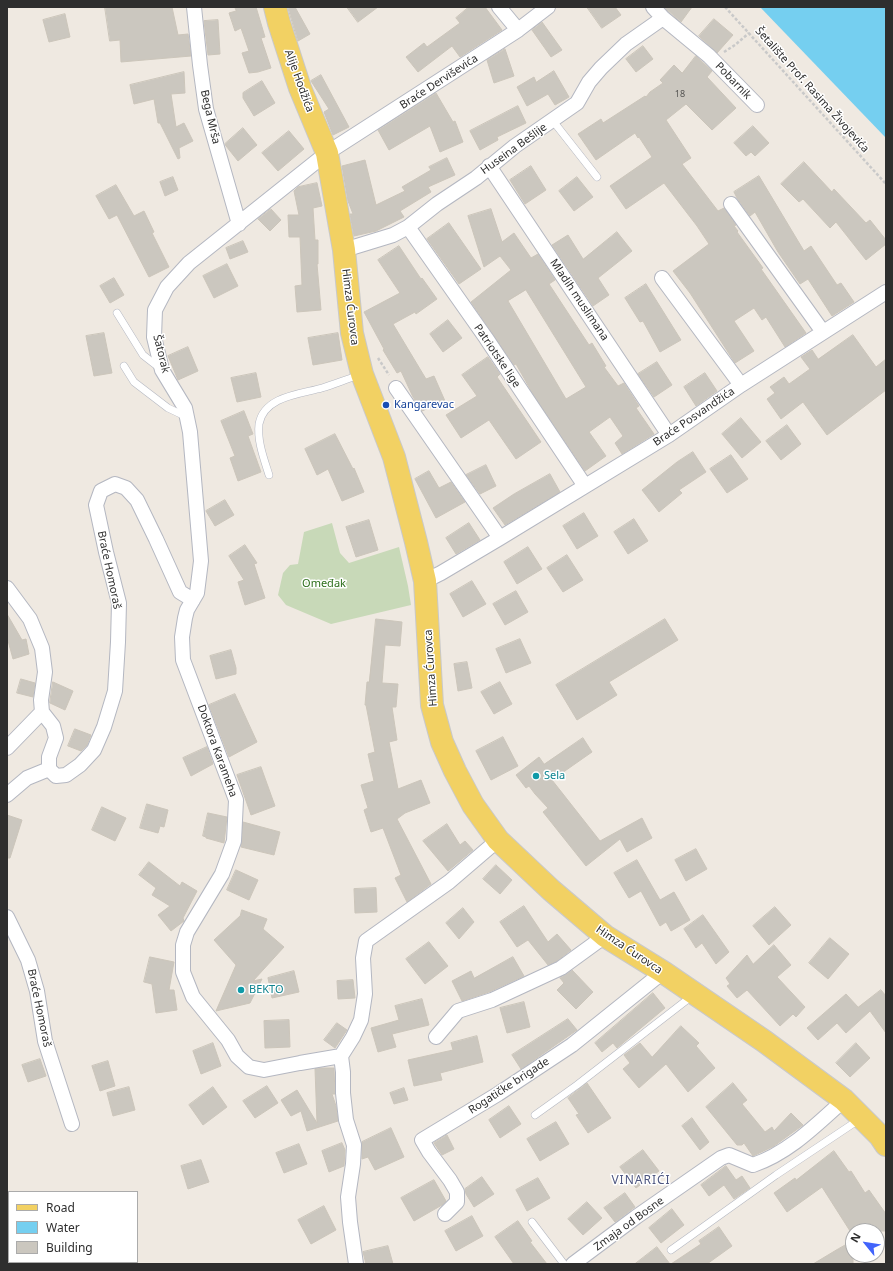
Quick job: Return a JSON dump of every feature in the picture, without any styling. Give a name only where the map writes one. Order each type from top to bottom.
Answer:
[{"type":"main road","name":"Alije Hodžića","points":[[275,7],[300,88],[327,153]]},
{"type":"main road","name":"Himza Ćurovca","points":[[327,153],[344,250],[352,334],[362,374],[394,457],[425,581],[432,705],[442,742],[473,805],[498,840],[605,936],[663,972],[693,994],[764,1041],[844,1100],[886,1144]]},
{"type":"street","name":"Bega Mrša","points":[[194,7],[206,109],[239,224]]},
{"type":"street","points":[[499,7],[518,30]]},
{"type":"street","name":"Braće Derviševića","points":[[327,153],[518,30],[548,7]]},
{"type":"street","name":"Pobarnik","points":[[653,7],[663,18],[709,56],[757,105]]},
{"type":"street","name":"Huseina Bešlije","points":[[344,250],[393,235],[408,227],[437,204],[476,178],[515,146],[578,103],[593,77],[601,68],[626,44],[663,18]]},
{"type":"street","name":"Šatorak","points":[[193,600],[197,593],[201,561],[190,432],[185,408],[162,370],[154,337],[155,310],[167,287],[189,263],[327,153]]},
{"type":"street","name":"Mladih muslimana","points":[[489,166],[670,435]]},
{"type":"street","points":[[731,204],[823,332]]},
{"type":"street","name":"Patriotske lige","points":[[408,227],[486,338],[585,486]]},
{"type":"street","points":[[662,278],[741,385]]},
{"type":"street","name":"Braće Posvandžića","points":[[425,581],[500,538],[670,435],[741,385],[886,292]]},
{"type":"street","points":[[396,388],[500,538]]},
{"type":"street","name":"Braće Homoraš","points":[[49,769],[56,776],[66,775],[80,765],[94,750],[104,727],[115,691],[119,603],[96,505],[101,491],[115,484],[126,488],[137,500],[180,592],[193,600]]},
{"type":"street","points":[[7,588],[30,619],[42,648],[45,672],[41,700],[42,712],[53,726],[56,738],[49,757],[49,769],[27,778],[7,795]]},
{"type":"street","name":"Doktora Karameha","points":[[193,600],[187,610],[185,618],[182,637],[183,660],[236,800],[234,841],[222,874],[187,932],[183,944],[183,972],[193,997],[228,1040],[237,1056],[249,1067],[264,1070],[341,1056]]},
{"type":"street","points":[[7,748],[42,712]]},
{"type":"street","points":[[356,1264],[348,1197],[354,1145],[346,1120],[342,1093],[343,1072],[341,1056],[353,1037],[361,1020],[364,994],[363,958],[366,941],[450,882],[498,840]]},
{"type":"street","name":"Braće Homoraš","points":[[7,917],[28,960],[37,991],[45,1041],[72,1124]]},
{"type":"street","points":[[436,1037],[458,1011],[492,1000],[561,968],[605,936]]},
{"type":"street","name":"Rogatičke brigade","points":[[445,1214],[457,1202],[457,1192],[422,1140],[498,1094],[572,1045],[663,972]]},
{"type":"street","name":"Zmaja od Bosne","points":[[573,1264],[721,1158],[729,1155],[753,1165],[768,1160],[799,1139],[844,1100]]},
{"type":"lane","points":[[553,121],[598,177]]},
{"type":"lane","points":[[117,313],[143,355],[162,370]]},
{"type":"lane","points":[[124,366],[134,382],[168,408],[187,417]]},
{"type":"lane","points":[[269,475],[260,445],[259,424],[266,409],[284,397],[323,388],[362,374]]},
{"type":"lane","points":[[535,1115],[577,1085],[693,994]]},
{"type":"lane","points":[[671,1250],[776,1175],[862,1118]]},
{"type":"lane","points":[[532,1222],[564,1264]]},
{"type":"path","name":"Šetalište Prof. Rasima Živojevića","points":[[725,7],[886,184]]},
{"type":"path","name":"Pobarnik","points":[[709,56],[722,53],[735,45],[748,33]]},
{"type":"green space","name":"Omeđak","points":[[332,523],[340,553],[349,563],[399,547],[411,605],[331,624],[286,605],[278,595],[283,573],[290,565],[298,564],[304,532]]},
{"type":"water","points":[[760,7],[886,7],[886,138]]},
{"type":"building","points":[[105,7],[172,7],[178,35],[188,34],[191,56],[121,62],[120,40],[110,41]]},
{"type":"building","points":[[235,7],[256,7],[265,37],[261,38],[271,68],[249,73],[242,53],[249,51],[241,28],[235,31],[229,13],[236,11]]},
{"type":"building","points":[[288,7],[295,7],[310,34],[298,41]]},
{"type":"building","points":[[347,7],[378,7],[358,22]]},
{"type":"building","points":[[469,7],[485,7],[502,30],[460,57],[452,46],[418,72],[406,57],[424,43],[427,47],[460,23],[456,18]]},
{"type":"building","points":[[587,7],[615,7],[621,15],[602,28]]},
{"type":"building","points":[[664,7],[692,7],[681,22]]},
{"type":"building","points":[[65,14],[70,37],[49,42],[43,20]]},
{"type":"building","points":[[714,19],[733,35],[717,53],[699,36]]},
{"type":"building","points":[[218,20],[220,54],[208,55],[204,21]]},
{"type":"building","points":[[542,22],[562,50],[551,57],[532,30]]},
{"type":"building","points":[[643,46],[653,59],[636,72],[626,59]]},
{"type":"building","points":[[505,49],[514,76],[494,83],[487,60]]},
{"type":"building","points":[[696,56],[712,71],[707,77],[736,108],[712,130],[686,104],[666,120],[691,158],[682,164],[718,211],[724,208],[736,225],[734,226],[738,231],[737,232],[763,268],[761,269],[806,333],[785,347],[766,317],[762,320],[754,308],[734,321],[754,351],[735,363],[690,293],[673,271],[709,244],[697,226],[664,183],[626,209],[610,186],[652,157],[639,137],[638,138],[635,133],[596,160],[578,134],[601,119],[603,123],[645,96],[646,97],[650,92],[663,83],[660,80],[674,65],[682,73]]},
{"type":"building","points":[[554,71],[569,97],[555,105],[548,94],[527,106],[517,87],[534,77],[536,82]]},
{"type":"building","points":[[184,72],[185,93],[171,94],[176,127],[184,123],[193,141],[179,148],[180,158],[178,159],[160,123],[158,123],[154,99],[134,104],[130,85]]},
{"type":"building","points":[[321,75],[349,127],[333,135],[324,112],[329,109],[311,81]]},
{"type":"building","points":[[262,81],[275,103],[254,116],[243,98],[243,93]]},
{"type":"building","points":[[436,93],[453,122],[455,121],[463,142],[440,152],[430,126],[389,150],[378,130]]},
{"type":"building","points":[[518,106],[526,123],[497,137],[498,140],[480,150],[470,131]]},
{"type":"building","points":[[753,126],[769,143],[755,156],[751,152],[746,156],[734,143]]},
{"type":"building","points":[[243,128],[257,145],[238,161],[225,144]]},
{"type":"building","points":[[289,131],[304,149],[278,171],[262,153]]},
{"type":"building","points":[[447,158],[455,175],[428,187],[431,192],[400,211],[404,217],[376,231],[354,236],[350,214],[353,214],[348,201],[342,166],[365,160],[376,205],[405,191],[402,187],[431,170],[429,167]]},
{"type":"building","points":[[804,162],[832,192],[834,189],[866,223],[870,220],[886,240],[886,244],[866,260],[836,222],[830,228],[803,199],[799,202],[781,184]]},
{"type":"building","points":[[531,166],[546,190],[525,204],[510,180]]},
{"type":"building","points":[[759,176],[804,251],[811,246],[837,285],[841,283],[854,302],[832,316],[808,279],[800,284],[778,252],[755,212],[750,216],[737,198],[734,192]]},
{"type":"building","points":[[173,177],[178,190],[165,196],[160,182]]},
{"type":"building","points":[[577,177],[593,197],[574,211],[559,191]]},
{"type":"building","points":[[317,183],[322,206],[313,208],[315,240],[318,240],[317,264],[321,310],[297,312],[295,286],[302,285],[300,237],[289,237],[288,215],[299,215],[294,191],[298,187]]},
{"type":"building","points":[[116,185],[134,216],[144,211],[154,232],[152,233],[169,267],[149,277],[117,215],[109,219],[96,196]]},
{"type":"building","points":[[271,209],[281,220],[270,231],[258,219]]},
{"type":"building","points":[[491,209],[502,242],[514,233],[531,258],[538,254],[555,280],[549,284],[589,345],[592,343],[606,366],[604,367],[618,386],[624,383],[639,406],[636,408],[654,434],[622,454],[615,443],[623,436],[610,417],[589,432],[606,456],[585,471],[533,394],[516,364],[514,365],[471,302],[511,270],[500,256],[484,267],[468,216]],"holes":[[[526,290],[586,387],[566,399],[508,301]]]},
{"type":"building","points":[[449,223],[481,269],[459,284],[427,239]]},
{"type":"building","points":[[617,232],[632,251],[598,278],[609,295],[593,306],[552,245],[568,235],[583,259]]},
{"type":"building","points":[[243,241],[248,252],[230,259],[226,248]]},
{"type":"building","points":[[399,246],[421,279],[422,278],[437,299],[416,314],[415,312],[393,324],[426,379],[434,376],[445,401],[422,411],[413,397],[401,371],[397,373],[383,350],[384,349],[364,312],[400,293],[378,260]]},
{"type":"building","points":[[227,264],[238,286],[214,298],[203,276]]},
{"type":"building","points":[[114,278],[124,295],[110,303],[100,286]]},
{"type":"building","points":[[646,284],[681,340],[660,352],[643,321],[640,322],[625,298]]},
{"type":"building","points":[[448,320],[462,338],[443,352],[430,334]]},
{"type":"building","points":[[104,333],[112,373],[94,376],[86,336]]},
{"type":"building","points":[[338,333],[342,360],[313,365],[308,338]]},
{"type":"building","points":[[853,335],[876,367],[886,359],[886,390],[827,435],[803,402],[781,419],[767,399],[775,393],[770,387],[784,377],[789,384],[810,369],[801,357],[812,350],[818,359]]},
{"type":"building","points":[[188,347],[198,371],[178,380],[168,356]]},
{"type":"building","points":[[488,357],[500,374],[497,377],[541,442],[516,459],[489,420],[461,438],[446,415],[477,396],[462,375]]},
{"type":"building","points":[[657,362],[672,385],[654,397],[638,374]]},
{"type":"building","points":[[256,373],[261,397],[237,402],[231,378]]},
{"type":"building","points":[[705,373],[717,391],[696,406],[684,387]]},
{"type":"building","points":[[244,411],[253,434],[248,436],[261,472],[238,481],[230,458],[235,456],[221,421]]},
{"type":"building","points":[[741,418],[761,442],[742,458],[722,434]]},
{"type":"building","points":[[787,425],[801,444],[781,460],[766,441]]},
{"type":"building","points":[[335,434],[353,469],[354,468],[364,492],[342,501],[328,469],[317,475],[305,449]]},
{"type":"building","points":[[693,452],[706,472],[679,490],[682,493],[659,512],[642,490],[677,462]]},
{"type":"building","points":[[731,455],[748,479],[727,493],[710,469]]},
{"type":"building","points":[[486,465],[496,486],[480,494],[466,475]]},
{"type":"building","points":[[429,471],[439,488],[451,482],[465,502],[436,518],[415,479]]},
{"type":"building","points":[[550,474],[560,492],[505,525],[493,508],[514,494]]},
{"type":"building","points":[[225,500],[234,515],[215,526],[206,511]]},
{"type":"building","points":[[584,513],[598,536],[577,549],[563,526]]},
{"type":"building","points":[[634,519],[648,541],[628,554],[614,532]]},
{"type":"building","points":[[369,520],[378,550],[356,557],[346,527]]},
{"type":"building","points":[[469,523],[480,540],[456,554],[446,538]]},
{"type":"building","points":[[245,545],[257,563],[254,564],[265,598],[245,605],[238,582],[244,580],[229,556]]},
{"type":"building","points":[[528,547],[542,569],[517,584],[504,562]]},
{"type":"building","points":[[567,555],[583,580],[563,592],[547,568]]},
{"type":"building","points":[[472,581],[486,604],[463,617],[450,594]]},
{"type":"building","points":[[516,591],[528,612],[505,625],[493,604]]},
{"type":"building","points":[[7,614],[22,640],[26,639],[29,654],[13,659],[7,637]]},
{"type":"building","points":[[376,619],[402,622],[400,646],[385,645],[382,683],[398,684],[396,707],[392,707],[397,740],[389,742],[398,789],[421,780],[430,803],[405,813],[397,819],[431,884],[407,902],[395,878],[401,875],[383,828],[371,832],[364,810],[368,808],[361,785],[374,781],[368,754],[375,752],[365,705]]},
{"type":"building","points":[[665,619],[678,640],[609,682],[617,695],[577,720],[556,685]]},
{"type":"building","points":[[520,639],[531,663],[506,673],[496,649]]},
{"type":"building","points":[[231,650],[236,668],[236,674],[216,679],[210,656]]},
{"type":"building","points":[[467,662],[472,688],[458,691],[454,664]]},
{"type":"building","points":[[21,679],[35,683],[33,697],[17,693]]},
{"type":"building","points":[[53,682],[73,691],[65,710],[50,703]]},
{"type":"building","points":[[500,682],[512,704],[494,714],[481,692]]},
{"type":"building","points":[[235,694],[257,742],[229,757],[209,705]]},
{"type":"building","points":[[75,729],[91,735],[87,745],[81,751],[68,746]]},
{"type":"building","points":[[503,737],[518,766],[491,780],[476,751]]},
{"type":"building","points":[[583,738],[592,752],[552,780],[600,841],[642,818],[652,838],[627,852],[620,839],[586,866],[543,812],[548,808],[529,786],[526,788],[516,775],[539,757],[544,764]]},
{"type":"building","points":[[207,747],[213,764],[191,776],[183,758]]},
{"type":"building","points":[[261,767],[275,806],[251,815],[237,775]]},
{"type":"building","points":[[147,804],[168,810],[164,827],[160,826],[158,833],[140,828]]},
{"type":"building","points":[[102,807],[126,818],[115,841],[92,830]]},
{"type":"building","points":[[208,813],[227,817],[224,843],[203,836]]},
{"type":"building","points":[[7,815],[22,820],[10,858],[7,858]]},
{"type":"building","points":[[243,822],[280,832],[274,855],[241,847]]},
{"type":"building","points":[[447,824],[460,845],[465,841],[473,850],[448,871],[423,841]]},
{"type":"building","points":[[696,849],[707,869],[686,881],[675,860]]},
{"type":"building","points":[[637,860],[660,900],[674,892],[690,920],[671,931],[666,922],[660,926],[641,891],[629,898],[614,873]]},
{"type":"building","points":[[149,862],[180,886],[182,882],[197,891],[183,918],[184,921],[171,931],[158,915],[170,906],[152,895],[156,888],[139,875]]},
{"type":"building","points":[[496,865],[512,880],[500,894],[483,879]]},
{"type":"building","points":[[236,870],[258,880],[249,900],[227,890]]},
{"type":"building","points":[[376,888],[377,912],[355,913],[354,889]]},
{"type":"building","points":[[524,906],[548,942],[557,934],[571,950],[557,961],[548,965],[528,940],[517,947],[500,922]]},
{"type":"building","points":[[775,907],[791,925],[769,945],[753,926]]},
{"type":"building","points":[[463,908],[474,922],[459,939],[446,923]]},
{"type":"building","points":[[242,910],[267,919],[263,929],[284,947],[253,981],[262,979],[250,1003],[216,1011],[236,965],[214,940],[240,916]]},
{"type":"building","points":[[703,915],[729,952],[716,964],[702,943],[696,948],[684,929]]},
{"type":"building","points":[[830,938],[849,954],[828,979],[809,963]]},
{"type":"building","points":[[429,942],[448,966],[425,984],[406,959]]},
{"type":"building","points":[[774,945],[791,965],[777,977],[805,1007],[796,1017],[793,1014],[780,1026],[747,990],[737,998],[727,986],[730,984],[726,978],[747,955],[753,964]]},
{"type":"building","points":[[150,957],[174,962],[169,990],[174,990],[177,1010],[156,1013],[152,984],[144,982]]},
{"type":"building","points":[[513,957],[524,976],[489,992],[462,1001],[452,981],[471,971],[474,978]]},
{"type":"building","points":[[572,970],[593,992],[576,1009],[557,990],[564,983],[560,978]]},
{"type":"building","points":[[294,971],[299,992],[272,998],[268,978]]},
{"type":"building","points":[[353,980],[355,998],[338,999],[337,981]]},
{"type":"building","points":[[881,990],[886,996],[886,1033],[870,1011],[846,1033],[837,1023],[818,1040],[807,1028],[846,994],[858,1007]]},
{"type":"building","points":[[653,993],[665,1008],[617,1048],[613,1043],[602,1052],[595,1043]]},
{"type":"building","points":[[422,999],[429,1025],[392,1034],[396,1047],[378,1052],[371,1028],[399,1020],[395,1006]]},
{"type":"building","points":[[524,1002],[530,1027],[507,1033],[500,1008]]},
{"type":"building","points":[[568,1019],[577,1030],[521,1069],[512,1055]]},
{"type":"building","points":[[289,1020],[290,1047],[265,1048],[264,1021]]},
{"type":"building","points":[[337,1023],[347,1030],[335,1048],[324,1040]]},
{"type":"building","points":[[681,1026],[699,1043],[696,1046],[715,1068],[688,1092],[666,1064],[639,1088],[623,1069],[630,1063],[624,1055],[640,1043],[652,1057]]},
{"type":"building","points":[[477,1036],[483,1062],[440,1073],[442,1080],[414,1086],[408,1060],[453,1050],[451,1043]]},
{"type":"building","points":[[213,1043],[221,1066],[201,1074],[193,1051]]},
{"type":"building","points":[[856,1043],[870,1058],[850,1077],[836,1063]]},
{"type":"building","points":[[40,1059],[46,1076],[28,1082],[22,1065]]},
{"type":"building","points":[[108,1061],[115,1086],[100,1091],[92,1066]]},
{"type":"building","points":[[334,1068],[335,1094],[332,1094],[336,1106],[338,1121],[307,1131],[301,1111],[291,1116],[281,1100],[297,1090],[317,1123],[315,1069]]},
{"type":"building","points":[[587,1083],[611,1118],[588,1133],[576,1115],[579,1114],[568,1098]]},
{"type":"building","points":[[733,1083],[747,1100],[742,1104],[765,1132],[772,1127],[774,1131],[791,1113],[803,1125],[774,1146],[753,1156],[744,1143],[742,1145],[737,1145],[706,1107]]},
{"type":"building","points":[[267,1086],[278,1103],[255,1118],[243,1101]]},
{"type":"building","points":[[129,1087],[135,1110],[113,1116],[107,1093]]},
{"type":"building","points":[[213,1087],[227,1107],[203,1125],[189,1105]]},
{"type":"building","points":[[404,1088],[408,1100],[394,1104],[390,1093]]},
{"type":"building","points":[[509,1106],[521,1124],[500,1138],[489,1120]]},
{"type":"building","points":[[692,1118],[709,1142],[700,1150],[682,1126]]},
{"type":"building","points":[[556,1122],[569,1144],[540,1161],[527,1139]]},
{"type":"building","points":[[391,1128],[404,1157],[375,1170],[368,1157],[362,1159],[362,1142]]},
{"type":"building","points":[[447,1135],[454,1149],[442,1155],[434,1143]]},
{"type":"building","points":[[342,1143],[345,1150],[344,1166],[329,1172],[322,1151]]},
{"type":"building","points":[[299,1144],[307,1164],[284,1173],[276,1153]]},
{"type":"building","points":[[643,1150],[659,1171],[636,1188],[620,1167]]},
{"type":"building","points":[[834,1151],[849,1172],[851,1171],[865,1193],[869,1190],[886,1214],[886,1231],[885,1223],[845,1223],[822,1187],[787,1212],[774,1193],[795,1178],[796,1180]]},
{"type":"building","points":[[201,1160],[209,1182],[188,1189],[181,1166]]},
{"type":"building","points":[[726,1166],[736,1180],[742,1176],[750,1188],[734,1199],[724,1185],[709,1196],[701,1185]]},
{"type":"building","points":[[482,1177],[494,1194],[474,1207],[466,1194],[465,1189]]},
{"type":"building","points":[[538,1178],[550,1198],[527,1211],[516,1190]]},
{"type":"building","points":[[434,1180],[446,1201],[442,1205],[414,1221],[401,1198]]},
{"type":"building","points":[[625,1193],[635,1207],[615,1222],[604,1208]]},
{"type":"building","points":[[587,1202],[602,1218],[583,1235],[568,1219]]},
{"type":"building","points":[[324,1206],[336,1230],[311,1244],[298,1220]]},
{"type":"building","points":[[672,1209],[684,1225],[661,1243],[649,1228]]},
{"type":"building","points":[[472,1216],[483,1236],[456,1251],[445,1231]]},
{"type":"building","points":[[518,1221],[532,1241],[530,1242],[547,1264],[514,1264],[495,1237]]},
{"type":"building","points":[[719,1227],[732,1246],[707,1264],[671,1264],[701,1244],[699,1241]]},
{"type":"building","points":[[845,1245],[845,1263],[853,1264],[813,1264]]},
{"type":"building","points":[[388,1246],[393,1264],[366,1264],[363,1252]]},
{"type":"building","points":[[657,1247],[670,1264],[635,1264]]},
{"type":"place","name":"Kangarevac","points":[[386,405]]},
{"type":"place","name":"Sela","points":[[536,776]]},
{"type":"place","name":"BEKTO","points":[[241,990]]},
{"type":"district","name":"VINARIĆI","points":[[641,1181]]}]
